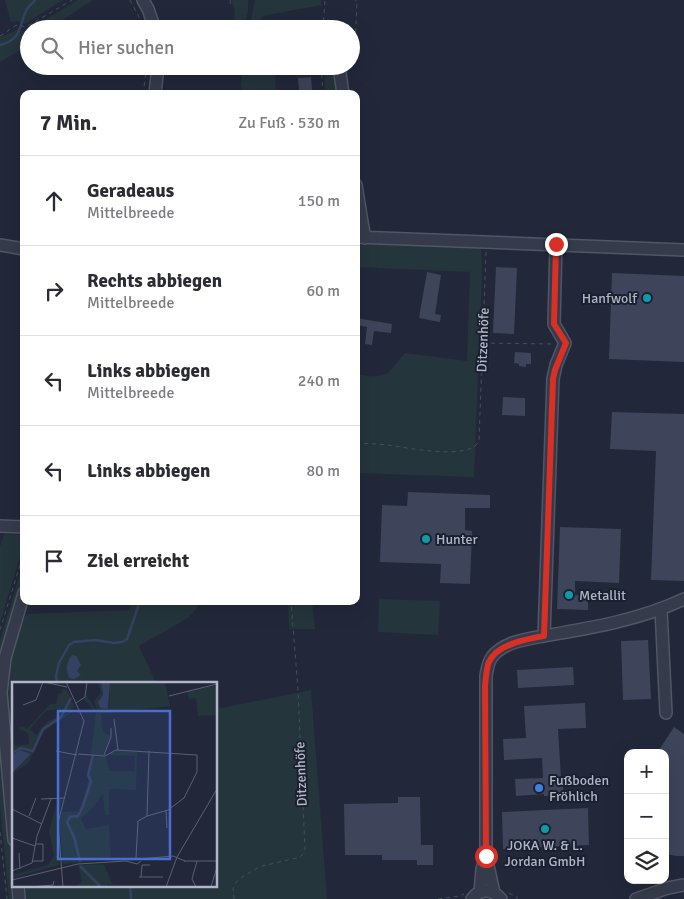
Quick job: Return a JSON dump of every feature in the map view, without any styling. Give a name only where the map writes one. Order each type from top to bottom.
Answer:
[{"type":"street","points":[[143,0],[153,20]]},
{"type":"street","points":[[155,90],[157,75]]},
{"type":"street","points":[[340,75],[342,90]]},
{"type":"street","points":[[360,210],[362,222],[361,237],[684,250]]},
{"type":"street","points":[[544,636],[553,379],[566,343],[554,324],[556,244]]},
{"type":"street","points":[[0,245],[20,248]]},
{"type":"street","points":[[0,526],[20,527]]},
{"type":"street","points":[[498,896],[486,856],[485,686],[487,668],[492,657],[502,649],[515,643],[637,617],[684,599]]},
{"type":"street","points":[[12,817],[1,693],[5,658],[20,605]]},
{"type":"street","points":[[661,609],[666,713]]},
{"type":"street","points":[[476,895],[486,856]]},
{"type":"street","points":[[18,886],[19,899]]},
{"type":"street","points":[[636,899],[668,888],[683,886]]},
{"type":"street","points":[[476,895],[487,891],[498,896]]},
{"type":"path","points":[[38,20],[72,0]]},
{"type":"path","points":[[130,0],[140,20]]},
{"type":"path","points":[[230,0],[231,7]]},
{"type":"path","points":[[324,20],[325,0]]},
{"type":"path","points":[[356,0],[356,20]]},
{"type":"path","points":[[0,36],[14,27],[20,26]]},
{"type":"path","points":[[144,90],[146,75]]},
{"type":"path","points":[[322,75],[322,90]]},
{"type":"path","name":"Ditzenhöfe","points":[[360,444],[386,445],[424,451],[450,451],[474,448],[478,444],[480,440],[486,241]]},
{"type":"path","points":[[483,343],[548,344]]},
{"type":"path","points":[[0,630],[20,565]]},
{"type":"path","name":"Ditzenhöfe","points":[[234,899],[234,884],[239,879],[259,867],[300,857],[304,854],[305,850],[298,690],[291,605]]},
{"type":"path","points":[[0,832],[7,899]]},
{"type":"shaded area","points":[[5,0],[63,0],[31,20],[11,22]]},
{"type":"shaded area","points":[[78,0],[93,0],[63,20],[45,20]]},
{"type":"shaded area","points":[[231,0],[248,0],[246,20],[234,20],[235,9]]},
{"type":"shaded area","points":[[255,0],[321,0],[321,5],[263,16],[262,20],[251,20]]},
{"type":"shaded area","points":[[20,30],[20,50],[0,62],[0,37]]},
{"type":"shaded area","points":[[242,75],[275,75],[276,90],[242,90]]},
{"type":"shaded area","points":[[324,75],[338,75],[340,90],[325,90]]},
{"type":"shaded area","points":[[360,241],[363,245],[382,242],[481,246],[482,273],[474,477],[360,473],[360,375],[384,375],[388,373],[405,353],[467,361],[470,272],[360,267]]},
{"type":"shaded area","points":[[4,534],[20,535],[20,556],[0,623],[0,547]]},
{"type":"shaded area","points":[[20,573],[20,592],[0,660],[0,640]]},
{"type":"shaded area","points":[[379,599],[440,601],[438,635],[378,632]]},
{"type":"shaded area","points":[[131,605],[198,605],[188,618],[139,646],[156,682],[12,682],[12,748],[8,707],[9,656],[26,614],[129,610]]},
{"type":"shaded area","points":[[288,605],[312,605],[315,629],[289,629]]},
{"type":"shaded area","points":[[311,690],[327,899],[26,899],[25,886],[218,886],[218,709]]},
{"type":"shaded area","points":[[0,742],[12,868],[12,886],[14,886],[15,899],[9,899],[0,807]]},
{"type":"water","points":[[72,655],[76,656],[81,665],[77,671],[81,675],[74,679],[69,678],[67,669]]},
{"type":"building","points":[[311,77],[312,90],[299,90],[298,78]]},
{"type":"building","points":[[496,267],[517,268],[514,334],[493,333]]},
{"type":"building","points":[[427,272],[441,275],[435,314],[441,315],[440,322],[419,318]]},
{"type":"building","points":[[612,273],[684,276],[684,362],[609,359]]},
{"type":"building","points":[[360,319],[392,324],[391,333],[374,331],[372,345],[365,344],[367,327],[360,326]]},
{"type":"building","points":[[515,352],[531,353],[531,364],[526,364],[526,367],[514,363]]},
{"type":"building","points":[[503,397],[525,398],[525,416],[502,415]]},
{"type":"building","points":[[612,412],[684,414],[684,581],[651,580],[656,451],[610,449]]},
{"type":"building","name":"Hunter","points":[[408,492],[490,495],[490,508],[465,508],[465,530],[472,531],[470,584],[440,583],[441,564],[380,562],[382,505],[407,506]]},
{"type":"building","points":[[560,527],[621,529],[619,583],[575,581],[575,595],[587,596],[588,610],[557,609]]},
{"type":"building","points":[[648,640],[651,699],[623,700],[621,641]]},
{"type":"building","points":[[573,667],[574,685],[518,688],[517,670]]},
{"type":"building","points":[[585,703],[586,728],[558,729],[563,793],[558,793],[558,796],[544,796],[544,794],[516,796],[515,779],[543,778],[542,758],[504,760],[503,739],[526,738],[524,706]]},
{"type":"building","points":[[674,727],[684,734],[684,856],[669,855],[669,749],[660,749]]},
{"type":"building","points":[[398,797],[420,797],[421,845],[433,845],[433,865],[417,865],[417,860],[382,860],[382,855],[345,855],[344,804],[398,803]]},
{"type":"building","name":"JOKA W. & L. Jordan GmbH","points":[[588,808],[589,845],[503,849],[502,812]]},
{"type":"waterway","points":[[22,20],[27,9],[35,0]]},
{"type":"waterway","points":[[0,45],[13,39],[20,28]]},
{"type":"waterway","points":[[57,682],[56,676],[59,663],[69,645],[74,642],[96,640],[114,643],[122,642],[127,639],[139,605]]},
{"type":"waterway","points":[[130,886],[131,899]]},
{"type":"place","name":"Hanfwolf","points":[[647,298]]},
{"type":"place","name":"Hunter","points":[[426,539]]},
{"type":"place","name":"Metallit","points":[[569,595]]},
{"type":"place","name":"Fußboden Fröhlich","points":[[539,788]]},
{"type":"place","name":"JOKA W. & L. Jordan GmbH","points":[[545,829]]},
{"type":"route","points":[[486,856],[485,686],[487,668],[492,657],[502,649],[531,638],[544,636],[553,379],[566,343],[554,324],[556,244]]}]
